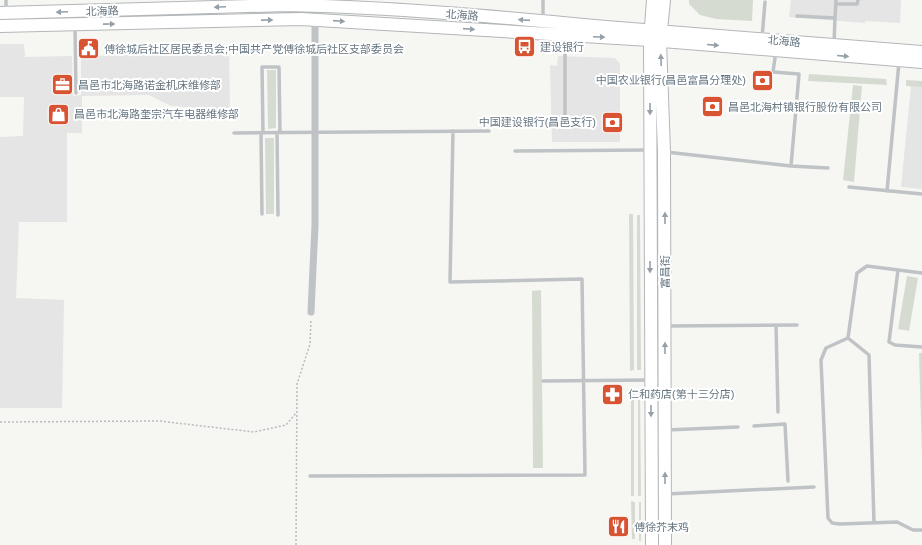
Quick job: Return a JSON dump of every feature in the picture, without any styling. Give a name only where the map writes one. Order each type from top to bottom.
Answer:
[{"type":"main road","name":"富昌街","points":[[653,0],[664,152],[666,545]]},
{"type":"main road","name":"富昌街","points":[[652,545],[650,150],[655,36],[664,0]]},
{"type":"main road","name":"北海路","points":[[3,13],[287,5],[384,7],[542,21],[776,50],[922,62]]},
{"type":"main road","name":"北海路","points":[[0,26],[286,19],[565,35],[762,39],[922,52]]},
{"type":"street","points":[[311,312],[315,225],[315,20]]},
{"type":"lane","points":[[3,13],[6,0]]},
{"type":"lane","points":[[542,21],[543,0]]},
{"type":"lane","points":[[834,45],[836,2],[857,4],[858,0]]},
{"type":"lane","points":[[762,39],[765,2]]},
{"type":"lane","points":[[797,16],[835,18]]},
{"type":"lane","points":[[75,24],[76,93]]},
{"type":"lane","points":[[565,35],[565,122]]},
{"type":"lane","points":[[776,50],[774,72],[798,74],[791,166]]},
{"type":"lane","points":[[887,191],[899,60]]},
{"type":"lane","points":[[262,214],[262,67],[279,67],[278,215]]},
{"type":"lane","points":[[310,476],[585,475],[582,279],[450,282],[453,131]]},
{"type":"lane","points":[[234,133],[489,131]]},
{"type":"lane","points":[[515,151],[650,150]]},
{"type":"lane","points":[[664,152],[791,166],[828,168]]},
{"type":"lane","points":[[849,187],[922,194]]},
{"type":"lane","points":[[848,338],[857,273],[867,266],[922,273]]},
{"type":"lane","points":[[898,270],[889,342],[895,345],[922,347]]},
{"type":"lane","points":[[665,326],[797,326]]},
{"type":"lane","points":[[776,326],[778,412]]},
{"type":"lane","points":[[848,338],[826,348],[821,360],[828,518],[832,522],[840,524],[897,522],[913,530],[922,530]]},
{"type":"lane","points":[[848,338],[869,355],[874,523]]},
{"type":"lane","points":[[543,381],[651,380]]},
{"type":"lane","points":[[754,426],[785,424],[788,481]]},
{"type":"lane","points":[[665,430],[738,427]]},
{"type":"lane","points":[[665,494],[814,487]]},
{"type":"lane","points":[[646,545],[652,545]]},
{"type":"path","points":[[296,545],[297,384],[310,344],[311,312]]},
{"type":"path","points":[[0,422],[159,421],[254,432],[286,425],[297,412]]},
{"type":"shaded area","points":[[689,0],[753,0],[752,21],[716,19],[700,15],[689,4]]},
{"type":"shaded area","points":[[791,0],[901,0],[900,23],[865,21],[865,23],[789,17]]},
{"type":"shaded area","points":[[152,43],[229,45],[230,110],[171,106],[149,95],[82,96],[82,133],[67,133],[67,222],[19,222],[16,298],[64,300],[62,408],[0,408],[0,137],[23,136],[24,97],[0,97],[0,44],[24,44],[25,57],[72,56],[73,96],[81,95],[81,56],[131,55],[131,44]]},
{"type":"shaded area","points":[[558,56],[615,58],[620,64],[620,142],[552,142],[550,65],[557,66]]},
{"type":"shaded area","points":[[267,70],[276,70],[276,128],[268,129]]},
{"type":"shaded area","points":[[809,74],[886,79],[887,85],[808,81]]},
{"type":"shaded area","points":[[906,80],[922,81],[922,87],[906,86]]},
{"type":"shaded area","points":[[853,85],[862,86],[854,182],[843,180]]},
{"type":"shaded area","points":[[911,86],[922,87],[922,189],[901,187]]},
{"type":"shaded area","points":[[265,138],[274,138],[274,214],[266,214]]},
{"type":"shaded area","points":[[629,214],[633,214],[634,370],[630,371]]},
{"type":"shaded area","points":[[637,215],[640,215],[641,370],[637,370]]},
{"type":"shaded area","points":[[907,276],[918,278],[909,331],[898,329]]},
{"type":"shaded area","points":[[541,290],[543,468],[533,468],[532,291]]},
{"type":"shaded area","points":[[919,353],[922,353],[922,456]]},
{"type":"shaded area","points":[[631,388],[634,388],[634,496],[631,496]]},
{"type":"shaded area","points":[[638,388],[640,388],[641,496],[638,496]]},
{"type":"shaded area","points":[[631,501],[635,502],[635,539],[632,539]]},
{"type":"shaded area","points":[[639,502],[641,502],[641,541],[639,541]]},
{"type":"place","name":"建设银行","points":[[524,47]]},
{"type":"place","name":"傅徐城后社区居民委员会;中国共产党傅徐城后社区支部委员会","points":[[88,49]]},
{"type":"place","name":"中国农业银行(昌邑富昌分理处)","points":[[762,80]]},
{"type":"place","name":"昌邑市北海路诺金机床维修部","points":[[62,85]]},
{"type":"place","name":"昌邑北海村镇银行股份有限公司","points":[[713,107]]},
{"type":"place","name":"昌邑市北海路奎宗汽车电器维修部","points":[[59,114]]},
{"type":"place","name":"中国建设银行(昌邑支行)","points":[[612,122]]},
{"type":"place","name":"仁和药店(第十三分店)","points":[[612,394]]},
{"type":"place","name":"傅徐芥末鸡","points":[[618,527]]}]
